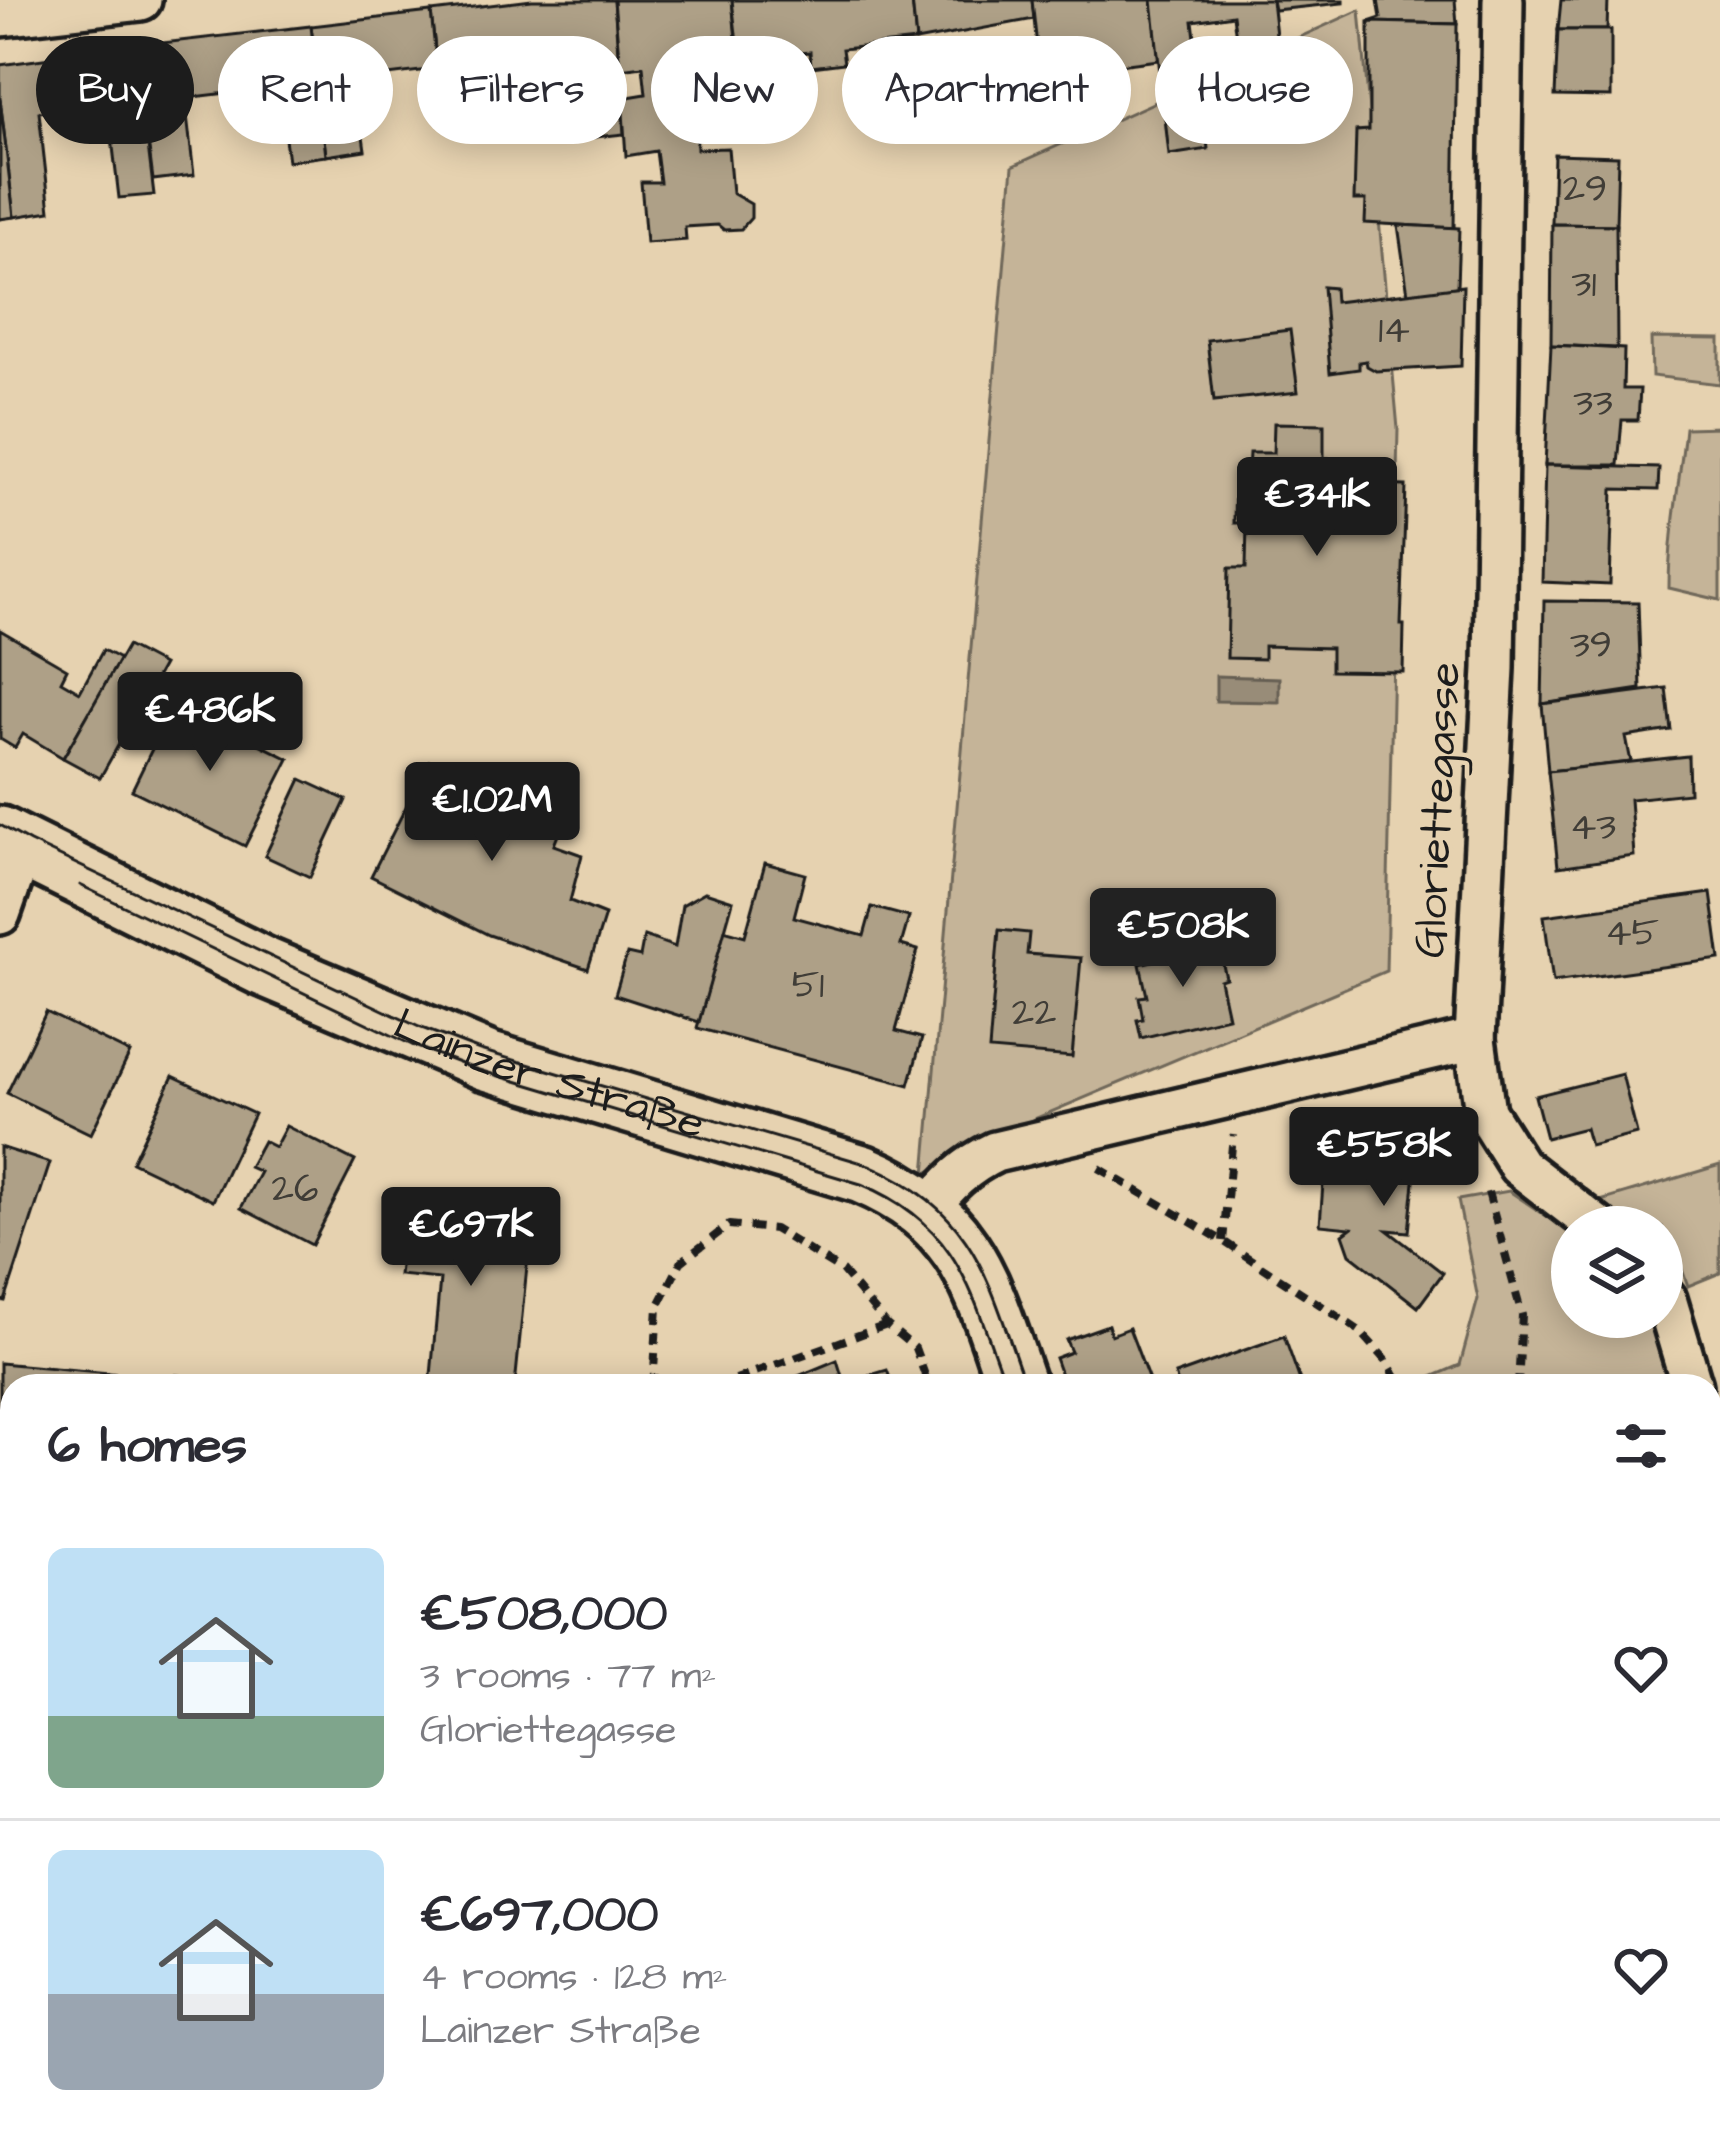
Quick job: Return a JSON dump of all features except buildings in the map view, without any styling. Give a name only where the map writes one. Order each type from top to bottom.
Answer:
[{"type":"main road","name":"Lainzer Straße","points":[[11,842],[262,966],[487,1061],[895,1188],[927,1210],[970,1264],[1013,1374]]},
{"type":"street","points":[[0,16],[141,0]]},
{"type":"street","name":"Gloriettegasse","points":[[1485,1112],[1475,1039],[1494,668],[1503,0]]},
{"type":"street","points":[[0,914],[11,842]]},
{"type":"street","points":[[927,1210],[954,1178],[994,1152],[1475,1039]]},
{"type":"street","points":[[1485,1112],[1520,1166],[1571,1206]]},
{"type":"street","points":[[1678,1338],[1688,1374]]},
{"type":"path","points":[[1223,1241],[1237,1094]]},
{"type":"path","points":[[1485,1112],[1488,1195],[1522,1315],[1519,1374]]},
{"type":"path","points":[[1049,1138],[1223,1241],[1360,1331],[1394,1374]]},
{"type":"path","points":[[654,1374],[658,1307],[681,1262],[729,1226],[775,1229],[842,1271],[886,1325],[915,1348],[925,1374]]},
{"type":"path","points":[[749,1374],[886,1325]]},
{"type":"shaded area","points":[[1360,10],[1398,429],[1386,971],[994,1136],[925,1174],[1013,166],[1062,144],[1131,144],[1131,113],[1155,102],[1155,144],[1353,144],[1353,36],[1302,36]]},
{"type":"shaded area","points":[[1651,338],[1720,339],[1720,384],[1652,376]]},
{"type":"shaded area","points":[[1720,427],[1720,600],[1669,588],[1685,428]]},
{"type":"shaded area","points":[[1216,676],[1279,678],[1279,702],[1216,701]]},
{"type":"shaded area","points":[[1720,1165],[1720,1273],[1688,1286],[1683,1272],[1683,1206],[1594,1203]]},
{"type":"shaded area","points":[[1509,1191],[1551,1219],[1551,1338],[1659,1338],[1670,1374],[1439,1374],[1460,1365],[1478,1299],[1458,1200]]},
{"type":"tram line","points":[[0,825],[419,1027],[480,1050],[869,1165],[906,1184],[934,1205],[975,1255],[1022,1374]]},
{"type":"tram line","points":[[80,885],[412,1045],[472,1068],[861,1184],[894,1200],[921,1220],[958,1266],[1002,1374]]}]
